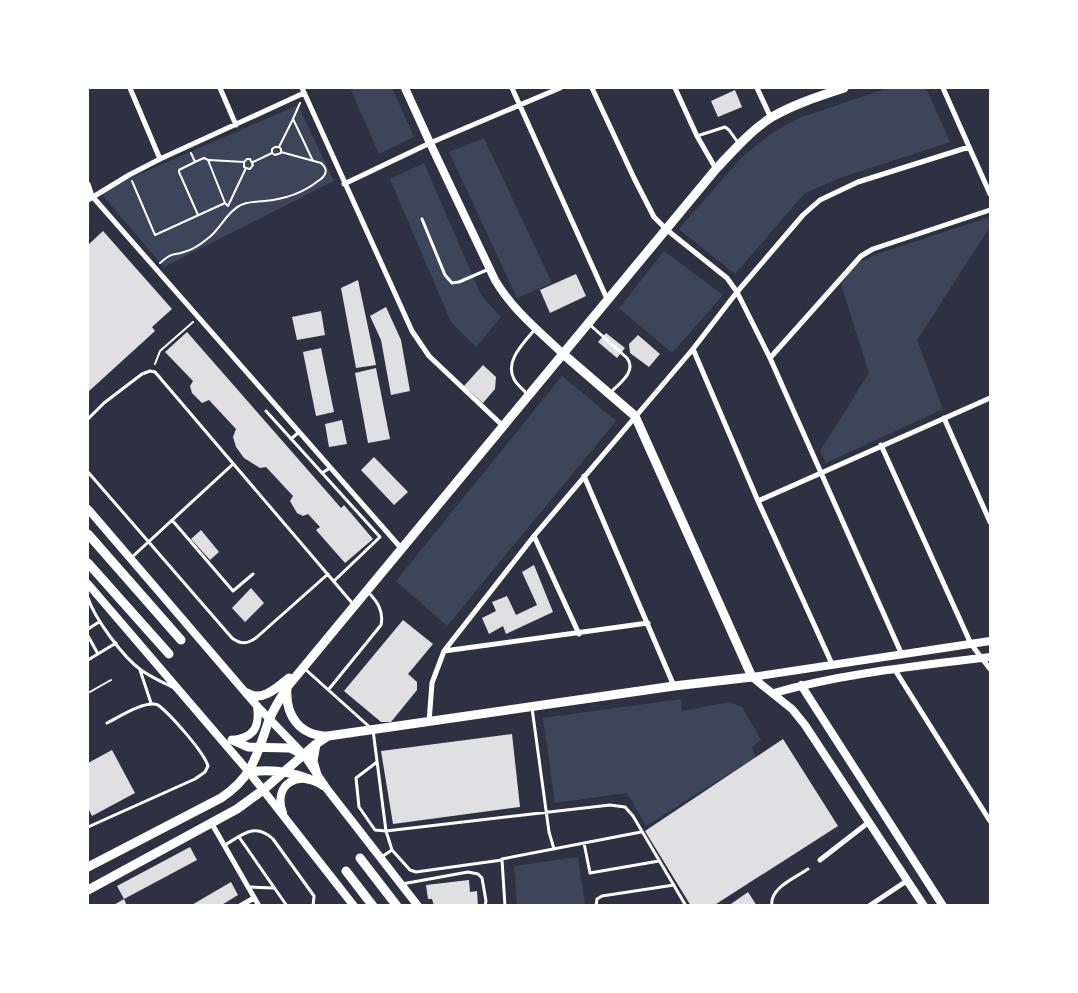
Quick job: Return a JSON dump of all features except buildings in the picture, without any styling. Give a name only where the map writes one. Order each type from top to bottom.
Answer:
[{"type":"main road","points":[[88,867],[221,798],[234,788],[255,761],[270,719],[288,686],[502,425],[608,301],[716,169],[740,144],[770,118],[786,109],[841,88]]},
{"type":"main road","points":[[288,686],[288,707],[296,724],[309,733],[328,736],[674,686],[752,677],[635,416],[562,353]]},
{"type":"main road","points":[[88,534],[181,640]]},
{"type":"main road","points":[[88,563],[169,654]]},
{"type":"main road","points":[[246,693],[257,696],[268,693],[303,667]]},
{"type":"main road","points":[[88,890],[237,809],[328,736]]},
{"type":"main road","points":[[232,740],[248,747],[290,748],[304,755]]},
{"type":"main road","points":[[248,772],[266,770],[313,777],[316,744]]},
{"type":"main road","points":[[360,858],[397,906]]},
{"type":"main road","points":[[346,871],[372,906]]},
{"type":"street","points":[[130,88],[160,159]]},
{"type":"street","points":[[220,88],[236,124]]},
{"type":"street","points":[[302,88],[405,317],[419,342],[444,371],[502,425]]},
{"type":"street","points":[[405,88],[489,269],[502,292],[562,353]]},
{"type":"street","points":[[512,88],[608,301]]},
{"type":"street","points":[[344,184],[430,143],[560,88]]},
{"type":"street","points":[[592,88],[654,217],[667,230],[727,278],[737,292],[770,358],[902,655]]},
{"type":"street","points":[[675,88],[696,136],[716,169]]},
{"type":"street","points":[[757,88],[770,118]]},
{"type":"street","points":[[943,88],[990,194]]},
{"type":"street","points":[[90,198],[160,159],[304,93]]},
{"type":"street","points":[[429,722],[432,683],[444,651],[534,536],[693,350],[737,292],[803,214],[820,200],[858,182],[969,147]]},
{"type":"street","points":[[88,184],[90,198],[155,268],[401,548]]},
{"type":"street","points":[[770,358],[860,256],[880,246],[990,210]]},
{"type":"street","points":[[693,350],[832,664]]},
{"type":"street","points":[[758,500],[990,398]]},
{"type":"street","points":[[944,418],[990,522]]},
{"type":"street","points":[[881,445],[971,644],[987,658],[990,669]]},
{"type":"street","points":[[584,476],[674,686]]},
{"type":"street","points":[[88,509],[257,706],[304,755],[313,777],[327,789],[418,906]]},
{"type":"street","points":[[534,536],[579,634]]},
{"type":"street","points":[[88,584],[263,790],[354,906]]},
{"type":"street","points":[[444,651],[579,634],[648,623]]},
{"type":"street","points":[[752,677],[990,642]]},
{"type":"street","points":[[774,693],[801,685],[987,658]]},
{"type":"street","points":[[895,670],[990,821]]},
{"type":"street","points":[[752,677],[774,693],[806,725],[924,906]]},
{"type":"street","points":[[801,685],[943,906]]},
{"type":"street","points":[[220,740],[247,737],[254,731],[258,718],[257,706]]},
{"type":"street","points":[[286,819],[280,802],[284,788],[297,778],[313,777]]},
{"type":"street","points":[[820,860],[869,822]]},
{"type":"street","points":[[212,824],[259,906]]},
{"type":"street","points":[[869,906],[908,880]]},
{"type":"street","points":[[240,906],[254,898]]},
{"type":"lane","points":[[696,136],[725,127],[740,144]]},
{"type":"lane","points":[[422,220],[445,274],[452,283],[459,282],[489,269]]},
{"type":"lane","points":[[588,324],[627,358],[630,364],[630,370],[626,376],[610,393]]},
{"type":"lane","points":[[528,395],[514,379],[511,364],[514,355],[536,328]]},
{"type":"lane","points":[[88,419],[142,374],[152,371],[158,375],[354,604]]},
{"type":"lane","points":[[266,411],[380,537],[334,581]]},
{"type":"lane","points":[[291,439],[299,432]]},
{"type":"lane","points":[[131,558],[233,464]]},
{"type":"lane","points":[[322,473],[330,468]]},
{"type":"lane","points":[[88,472],[232,638],[241,643],[248,643],[257,637],[328,574]]},
{"type":"lane","points":[[355,511],[361,503]]},
{"type":"lane","points":[[172,520],[233,591],[253,574]]},
{"type":"lane","points":[[329,688],[381,624],[382,613],[380,608],[366,590]]},
{"type":"lane","points":[[88,598],[99,622],[139,669],[157,680],[178,689]]},
{"type":"lane","points":[[88,629],[99,622]]},
{"type":"lane","points":[[88,636],[98,654]]},
{"type":"lane","points":[[88,660],[116,643]]},
{"type":"lane","points":[[303,667],[329,688],[373,730],[386,830],[392,850],[410,870],[416,872],[502,860],[641,832]]},
{"type":"lane","points":[[139,669],[151,703]]},
{"type":"lane","points":[[88,827],[180,786],[202,775],[207,770],[206,761],[198,749],[161,706],[151,703],[144,705],[106,723]]},
{"type":"lane","points":[[532,707],[554,850]]},
{"type":"lane","points":[[377,762],[356,778],[359,807],[375,830],[547,811],[621,806],[629,810],[686,906]]},
{"type":"lane","points":[[224,846],[239,837],[258,831],[268,834],[314,896],[313,906]]},
{"type":"lane","points":[[239,837],[287,906]]},
{"type":"lane","points":[[584,843],[590,873],[659,861]]},
{"type":"lane","points":[[380,858],[392,850]]},
{"type":"lane","points":[[502,860],[505,906]]},
{"type":"lane","points":[[772,906],[772,897],[776,891],[808,869]]},
{"type":"lane","points":[[401,884],[475,872],[482,878],[486,901],[484,906]]},
{"type":"lane","points":[[596,906],[597,899],[602,896],[674,885]]},
{"type":"lane","points":[[247,886],[275,888]]},
{"type":"path","points":[[246,168],[251,168],[253,162],[272,153],[273,148],[278,147],[304,93]]},
{"type":"path","points":[[293,119],[313,161]]},
{"type":"path","points":[[188,146],[195,162]]},
{"type":"path","points":[[155,268],[172,254],[184,252],[206,240],[241,204],[295,195],[325,176],[326,172],[321,163],[281,152],[278,147]]},
{"type":"path","points":[[272,153],[278,156],[281,152]]},
{"type":"path","points":[[198,215],[179,170],[204,158],[208,160],[244,162],[248,159],[253,162]]},
{"type":"path","points":[[208,160],[230,214]]},
{"type":"path","points":[[228,206],[246,168],[244,167],[244,162]]},
{"type":"path","points":[[129,175],[155,235],[225,203]]},
{"type":"path","points":[[152,371],[160,351],[198,317]]},
{"type":"path","points":[[88,693],[112,680]]},
{"type":"shaded area","points":[[350,88],[392,88],[414,137],[379,154]]},
{"type":"shaded area","points":[[888,88],[926,88],[950,142],[837,179],[804,194],[735,274],[679,229],[742,157],[771,134],[799,118]]},
{"type":"shaded area","points":[[298,105],[334,181],[164,267],[103,196],[110,187]]},
{"type":"shaded area","points":[[484,138],[552,283],[517,298],[449,152]]},
{"type":"shaded area","points":[[424,163],[481,295],[501,317],[476,347],[451,322],[390,179]]},
{"type":"shaded area","points":[[990,217],[990,227],[917,340],[943,409],[826,463],[820,451],[869,373],[841,284],[855,265],[874,255]]},
{"type":"shaded area","points":[[664,251],[723,295],[672,353],[619,308]]},
{"type":"shaded area","points":[[562,376],[616,421],[447,626],[396,581]]},
{"type":"shaded area","points":[[681,699],[682,711],[729,702],[742,707],[761,740],[752,747],[756,757],[646,826],[627,793],[555,803],[543,718]]},
{"type":"shaded area","points":[[578,857],[585,905],[517,905],[514,866]]}]
